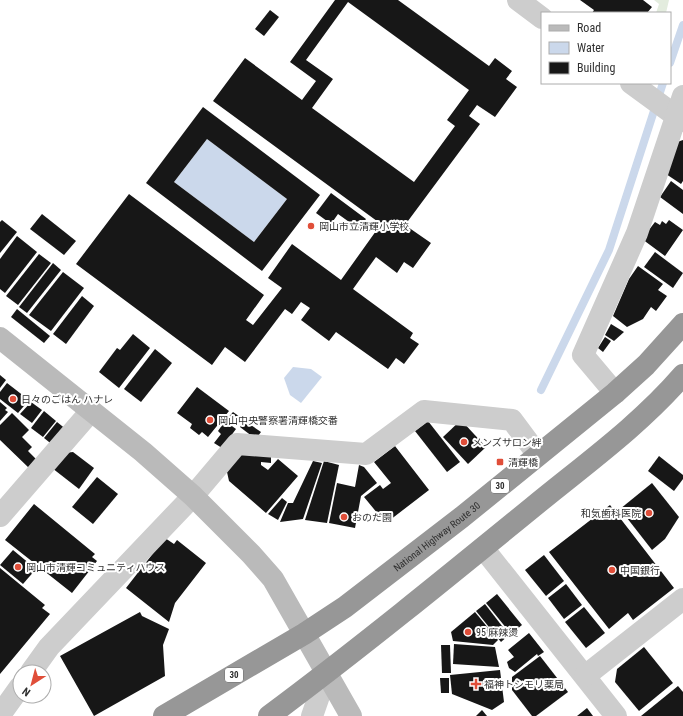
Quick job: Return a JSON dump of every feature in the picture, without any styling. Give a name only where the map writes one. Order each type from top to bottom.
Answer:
[{"type":"highway","name":"National Highway Route 30","points":[[164,716],[304,634],[345,607],[462,517],[615,393],[646,365],[683,324]]},
{"type":"highway","points":[[269,716],[327,673],[636,424],[683,375]]},
{"type":"street","points":[[518,0],[541,17]]},
{"type":"street","points":[[615,393],[583,355],[637,233],[678,111],[638,88]]},
{"type":"street","points":[[0,338],[143,452],[193,496],[251,554],[273,579],[351,716]]},
{"type":"street","points":[[0,516],[91,411]]},
{"type":"street","points":[[37,664],[49,647],[193,496],[237,444],[366,454],[424,411],[512,420],[538,455]]},
{"type":"street","points":[[483,548],[616,716]]},
{"type":"street","points":[[585,676],[683,599]]},
{"type":"street","points":[[312,716],[327,673]]},
{"type":"street","points":[[0,715],[12,698]]},
{"type":"shaded area","points":[[654,0],[669,0],[666,12],[656,12],[659,4]]},
{"type":"water","points":[[207,139],[287,199],[254,242],[174,182]]},
{"type":"water","points":[[293,367],[311,369],[322,377],[301,403],[290,395],[284,378]]},
{"type":"building","points":[[335,0],[398,0],[489,66],[495,58],[512,71],[506,79],[517,87],[495,117],[477,105],[469,116],[480,124],[405,225],[431,243],[413,268],[404,262],[397,273],[376,257],[353,289],[413,333],[410,338],[419,344],[404,364],[396,358],[388,369],[336,332],[329,341],[301,320],[310,308],[301,302],[292,314],[285,309],[245,362],[225,347],[212,365],[76,264],[129,194],[264,295],[246,320],[253,325],[282,288],[268,278],[292,244],[341,280],[381,224],[213,101],[245,58],[302,100],[316,81],[290,62]],"holes":[[[348,2],[469,90],[447,120],[455,126],[414,182],[312,108],[333,79],[306,60]]]},
{"type":"building","points":[[580,0],[643,0],[652,7],[648,12],[593,12],[594,10]]},
{"type":"building","points":[[270,10],[279,17],[264,36],[255,29]]},
{"type":"building","points":[[203,107],[320,195],[262,271],[146,183]],"holes":[[[207,139],[287,199],[254,242],[174,182]]]},
{"type":"building","points":[[683,140],[683,181],[681,184],[666,174],[677,142]]},
{"type":"building","points":[[671,181],[683,190],[683,214],[660,197]]},
{"type":"building","points":[[331,193],[366,219],[359,229],[338,214],[331,224],[316,213]]},
{"type":"building","points":[[42,214],[76,241],[64,255],[30,229]]},
{"type":"building","points":[[2,220],[17,232],[0,253],[0,222]]},
{"type":"building","points":[[669,220],[683,230],[665,256],[642,239],[655,222],[660,225],[662,221],[666,224]]},
{"type":"building","points":[[17,236],[37,252],[5,293],[0,289],[0,259]]},
{"type":"building","points":[[655,252],[683,273],[673,288],[644,267]]},
{"type":"building","points":[[39,254],[51,263],[18,305],[6,296]]},
{"type":"building","points":[[53,263],[61,270],[27,313],[19,307]]},
{"type":"building","points":[[638,266],[663,284],[658,290],[667,296],[656,311],[651,307],[643,319],[627,327],[613,316],[629,279]]},
{"type":"building","points":[[63,272],[84,288],[51,331],[29,315]]},
{"type":"building","points":[[82,296],[94,306],[66,344],[53,334]]},
{"type":"building","points":[[17,309],[50,336],[44,343],[11,317]]},
{"type":"building","points":[[611,324],[624,332],[614,341],[605,335]]},
{"type":"building","points":[[133,334],[150,348],[119,388],[99,372],[117,348],[120,350]]},
{"type":"building","points":[[605,337],[611,341],[603,352],[598,348]]},
{"type":"building","points":[[155,349],[172,363],[141,402],[124,389]]},
{"type":"building","points":[[0,375],[6,380],[0,388]]},
{"type":"building","points":[[7,383],[29,400],[18,413],[0,399],[0,392]]},
{"type":"building","points":[[197,387],[229,411],[208,437],[202,432],[199,435],[190,428],[192,424],[177,413]]},
{"type":"building","points":[[0,402],[7,408],[5,410],[8,412],[0,421]]},
{"type":"building","points":[[31,402],[42,410],[32,423],[20,414]]},
{"type":"building","points":[[44,411],[56,421],[43,437],[31,428]]},
{"type":"building","points":[[233,412],[243,419],[237,426],[227,419]]},
{"type":"building","points":[[12,413],[29,430],[22,437],[32,447],[28,451],[37,460],[29,468],[0,440],[0,425]]},
{"type":"building","name":"メンズサロン絆","points":[[461,420],[486,447],[468,464],[443,437]]},
{"type":"building","points":[[225,421],[236,429],[222,448],[214,443],[221,434],[218,431]]},
{"type":"building","points":[[245,421],[261,432],[258,436],[253,437],[240,427]]},
{"type":"building","points":[[428,421],[460,462],[447,472],[415,431]]},
{"type":"building","points":[[57,422],[67,430],[54,446],[44,438]]},
{"type":"building","points":[[395,446],[429,490],[390,520],[382,511],[378,514],[364,497],[380,485],[383,489],[391,483],[374,462]]},
{"type":"building","points":[[73,452],[94,468],[79,489],[52,468],[64,453]]},
{"type":"building","points":[[241,454],[271,457],[271,463],[261,462],[261,465],[268,470],[278,459],[298,476],[266,513],[229,481],[227,472]]},
{"type":"building","points":[[659,456],[683,475],[683,479],[674,491],[648,471]]},
{"type":"building","points":[[313,461],[322,463],[303,519],[280,522],[288,503],[293,503]]},
{"type":"building","points":[[324,461],[339,465],[327,523],[305,520]]},
{"type":"building","points":[[359,465],[364,467],[377,483],[361,496],[355,528],[329,523],[337,483],[355,487]]},
{"type":"building","points":[[97,477],[118,494],[93,524],[72,507]]},
{"type":"building","name":"和気歯科医院","points":[[652,483],[679,517],[665,539],[652,550],[620,509]]},
{"type":"building","points":[[282,498],[287,502],[278,520],[268,514]]},
{"type":"building","points":[[34,504],[95,554],[92,557],[97,561],[72,593],[5,540]]},
{"type":"building","name":"中国銀行","points":[[610,505],[674,588],[633,620],[628,613],[609,629],[549,552]]},
{"type":"building","points":[[165,538],[174,544],[177,540],[206,563],[175,603],[169,622],[126,588]]},
{"type":"building","name":"岡山市清輝コミュニティハウス","points":[[13,550],[36,569],[23,584],[0,565]]},
{"type":"building","points":[[544,555],[564,581],[546,596],[525,570]]},
{"type":"building","points":[[0,568],[45,605],[42,608],[50,614],[0,674]]},
{"type":"building","points":[[566,584],[582,605],[564,619],[548,598]]},
{"type":"building","points":[[497,594],[522,625],[511,634],[486,603]]},
{"type":"building","points":[[485,604],[509,635],[501,642],[476,611]]},
{"type":"building","points":[[584,607],[605,633],[586,648],[565,622]]},
{"type":"building","points":[[140,612],[142,616],[169,629],[163,645],[165,676],[94,716],[60,656]]},
{"type":"building","points":[[475,612],[498,640],[493,645],[453,641],[451,632]]},
{"type":"building","points":[[529,633],[544,652],[538,656],[537,654],[515,672],[509,668],[507,662],[514,657],[508,650]]},
{"type":"building","points":[[454,644],[495,647],[499,667],[453,664]]},
{"type":"building","points":[[441,645],[450,645],[451,673],[442,673]]},
{"type":"building","points":[[644,647],[673,683],[639,711],[615,682],[617,669]]},
{"type":"building","points":[[540,656],[568,692],[536,716],[532,716],[512,690],[512,677]]},
{"type":"building","name":"福神トシモリ薬局","points":[[500,670],[504,702],[492,710],[452,694],[450,675]]},
{"type":"building","points":[[440,678],[449,678],[449,693],[441,693]]},
{"type":"building","points":[[678,686],[683,692],[683,716],[641,716]]},
{"type":"building","points":[[587,708],[593,716],[577,716]]},
{"type":"building","points":[[482,710],[487,716],[476,716]]},
{"type":"waterway","points":[[671,60],[683,25]]},
{"type":"waterway","points":[[541,390],[609,250],[663,84]]},
{"type":"place","name":"岡山市立清輝小学校","points":[[311,226]]},
{"type":"place","name":"日々のごはん ハナレ","points":[[13,399]]},
{"type":"place","name":"岡山中央警察署清輝橋交番","points":[[210,420]]},
{"type":"place","name":"メンズサロン絆","points":[[464,442]]},
{"type":"place","name":"清輝橋","points":[[500,462]]},
{"type":"place","name":"和気歯科医院","points":[[649,513]]},
{"type":"place","name":"おのだ園","points":[[344,517]]},
{"type":"place","name":"岡山市清輝コミュニティハウス","points":[[18,567]]},
{"type":"place","name":"中国銀行","points":[[612,570]]},
{"type":"place","name":"95 麻辣燙","points":[[468,632]]},
{"type":"place","name":"福神トシモリ薬局","points":[[476,684]]}]
